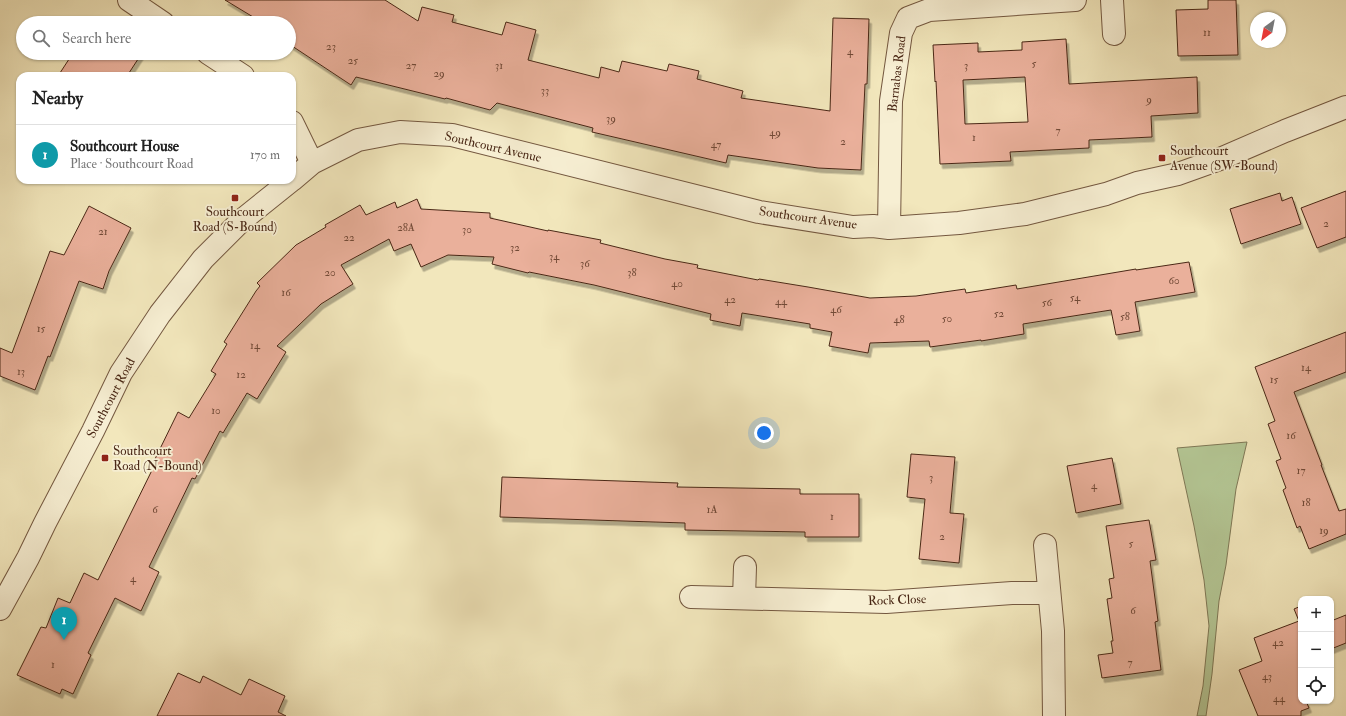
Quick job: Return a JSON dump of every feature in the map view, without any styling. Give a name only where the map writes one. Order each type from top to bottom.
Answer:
[{"type":"street","points":[[129,0],[153,16]]},
{"type":"street","name":"Barnabas Road","points":[[889,228],[891,101],[901,33],[908,18],[929,10],[1075,0]]},
{"type":"street","points":[[1112,0],[1114,34]]},
{"type":"street","points":[[219,60],[237,72]]},
{"type":"street","name":"Southcourt Avenue","points":[[312,163],[358,140],[400,132],[452,135],[759,212],[853,227],[873,226],[889,228],[959,223],[1025,214],[1106,194],[1137,183],[1178,174],[1213,162],[1346,107]]},
{"type":"street","points":[[296,130],[312,163]]},
{"type":"street","name":"Southcourt Road","points":[[296,177],[312,163]]},
{"type":"street","name":"Southcourt Road","points":[[0,610],[93,431],[121,373],[160,314],[203,259],[242,220],[287,184]]},
{"type":"street","points":[[1045,545],[1053,631],[1054,716]]},
{"type":"street","points":[[744,598],[746,567]]},
{"type":"street","name":"Rock Close","points":[[691,597],[886,602],[1012,593],[1049,593]]},
{"type":"green space","points":[[1247,442],[1236,489],[1226,565],[1219,601],[1212,674],[1206,716],[1197,716],[1203,686],[1209,626],[1204,580],[1177,448]]},
{"type":"building","points":[[225,0],[385,0],[418,21],[422,7],[454,15],[452,22],[502,35],[506,22],[536,30],[528,60],[599,78],[601,67],[619,72],[622,61],[667,71],[669,64],[699,71],[697,79],[743,91],[741,98],[830,111],[833,18],[869,19],[867,84],[865,84],[861,170],[818,168],[728,155],[726,163],[592,132],[593,128],[497,103],[490,110],[356,77],[351,85],[296,49],[296,16],[251,16]]},
{"type":"building","points":[[1208,0],[1236,0],[1238,55],[1178,56],[1176,10],[1208,9]]},
{"type":"building","points":[[1066,39],[1069,84],[1197,77],[1198,113],[1151,116],[1152,137],[1089,140],[1089,148],[1010,152],[1011,161],[940,164],[933,45],[978,43],[978,52],[1022,50],[1022,42]],"holes":[[[1025,77],[1028,122],[965,124],[963,80]]]},
{"type":"building","points":[[68,60],[137,60],[130,72],[61,72]]},
{"type":"building","points":[[1346,191],[1346,237],[1317,248],[1301,208]]},
{"type":"building","points":[[1280,193],[1282,201],[1292,197],[1301,224],[1241,244],[1230,209]]},
{"type":"building","points":[[417,199],[421,209],[490,213],[490,218],[548,231],[601,240],[600,243],[665,259],[698,265],[697,268],[758,280],[870,298],[916,296],[965,289],[966,293],[1016,285],[1017,289],[1136,269],[1189,262],[1195,292],[1135,302],[1140,331],[1116,335],[1111,310],[1023,324],[1024,334],[981,341],[930,347],[929,341],[870,343],[868,353],[829,346],[832,332],[810,328],[810,324],[742,313],[740,326],[710,320],[711,314],[594,285],[528,273],[492,264],[494,257],[448,255],[421,267],[411,244],[394,251],[389,239],[341,265],[353,284],[321,304],[277,346],[286,352],[257,399],[247,393],[223,433],[220,431],[195,479],[192,478],[149,567],[159,572],[141,611],[115,598],[88,653],[91,655],[73,694],[62,689],[60,694],[17,675],[41,627],[46,628],[58,598],[70,603],[84,573],[98,580],[157,460],[155,459],[178,412],[189,418],[216,374],[211,371],[227,344],[224,342],[260,286],[257,283],[296,245],[326,227],[325,225],[360,205],[366,215],[395,202],[397,208]]},
{"type":"building","points":[[89,206],[131,228],[109,271],[103,289],[79,281],[50,357],[48,356],[35,390],[0,376],[0,348],[12,353],[50,251],[64,255]]},
{"type":"building","points":[[1346,332],[1346,372],[1294,392],[1339,511],[1346,509],[1346,534],[1309,549],[1300,526],[1297,528],[1283,490],[1286,488],[1276,461],[1281,459],[1268,424],[1275,421],[1255,367]]},
{"type":"building","points":[[911,454],[955,457],[950,513],[964,514],[959,563],[919,559],[925,499],[907,497]]},
{"type":"building","points":[[1112,458],[1121,504],[1076,513],[1067,466]]},
{"type":"building","points":[[502,477],[678,483],[677,487],[800,489],[800,494],[859,494],[859,537],[805,537],[805,532],[685,530],[685,523],[500,517]]},
{"type":"building","points":[[1149,520],[1156,560],[1150,561],[1158,621],[1155,622],[1161,670],[1102,678],[1098,655],[1113,653],[1111,641],[1113,641],[1107,599],[1112,598],[1109,579],[1114,578],[1106,526]]},
{"type":"building","points":[[1298,607],[1298,619],[1294,609]]},
{"type":"building","points":[[1346,615],[1346,643],[1334,648],[1334,632],[1334,620]]},
{"type":"building","points":[[1298,621],[1298,704],[1307,704],[1309,708],[1301,711],[1301,716],[1258,716],[1239,670],[1262,661],[1254,638]]},
{"type":"building","points":[[178,673],[200,683],[203,676],[241,695],[249,679],[285,696],[278,712],[286,716],[157,716]]},
{"type":"place","name":"Southcourt Avenue (SW-Bound)","points":[[1162,158]]},
{"type":"place","name":"Southcourt Road (S-Bound)","points":[[235,198]]},
{"type":"place","name":"Southcourt Road (N-Bound)","points":[[105,458]]},
{"type":"place","name":"Southcourt House","points":[[64,640]]}]
